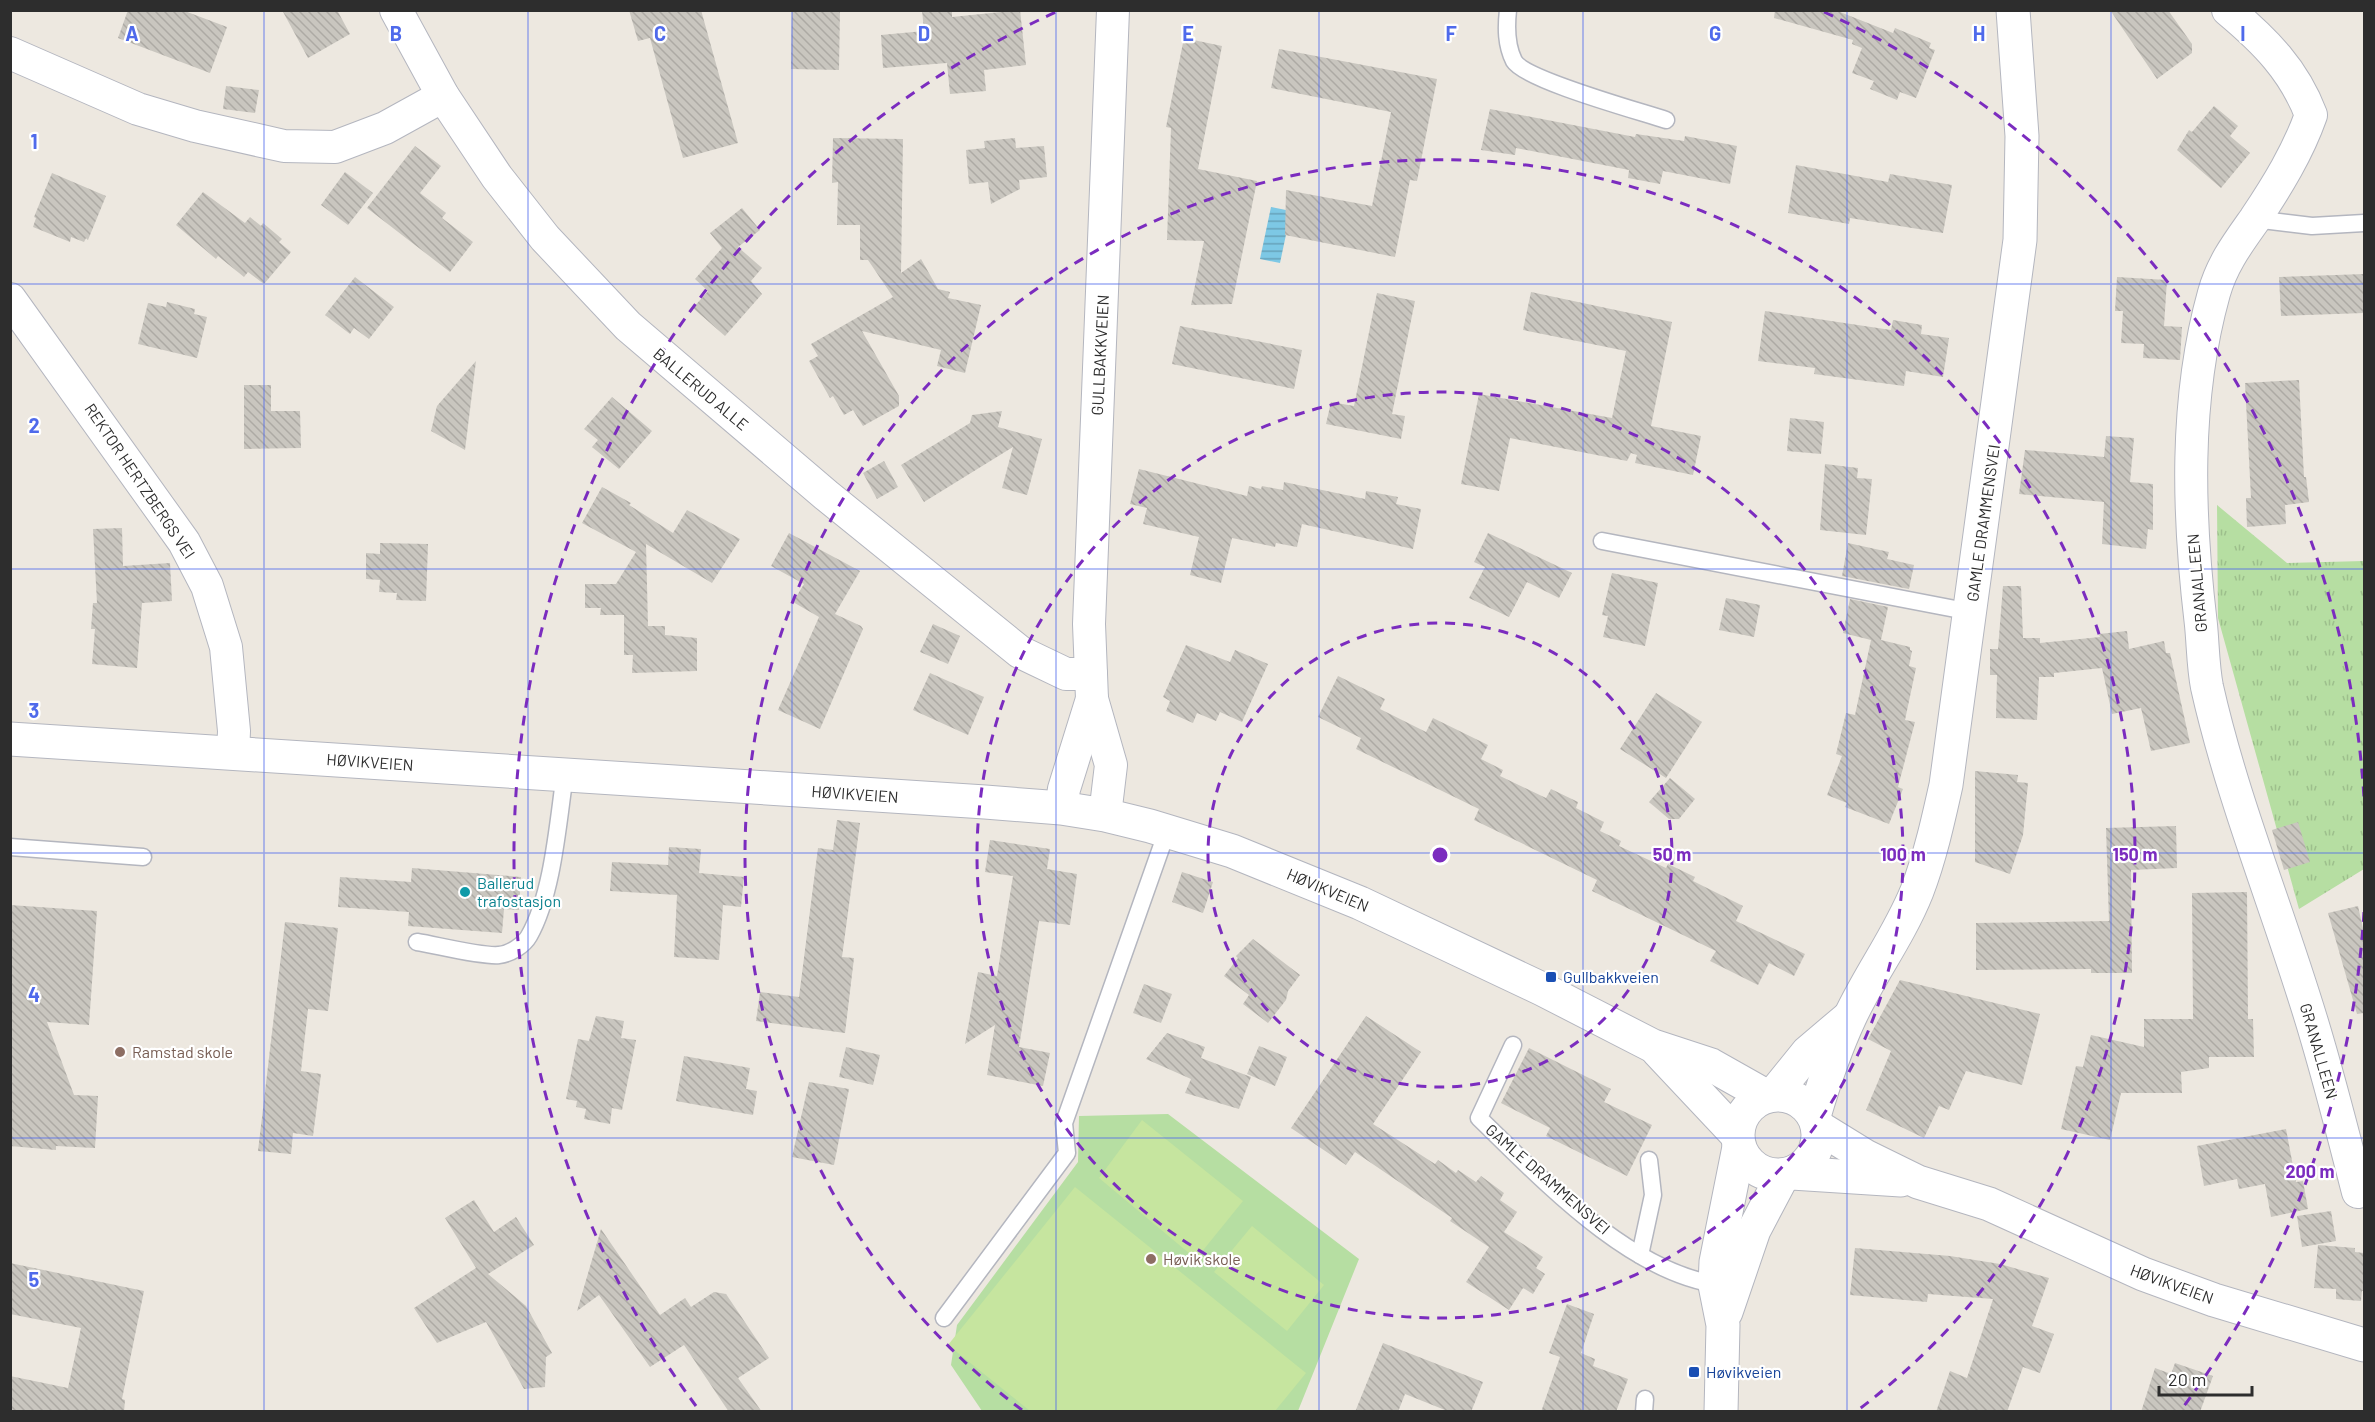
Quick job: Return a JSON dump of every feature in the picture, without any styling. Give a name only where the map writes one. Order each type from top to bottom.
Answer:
[{"type":"main road","name":"GAMLE DRAMMENSVEI","points":[[1816,1122],[1828,1068],[1850,1016],[1886,954],[1917,892],[1933,840],[1955,730],[2020,240],[2022,136],[2013,10]]},
{"type":"main road","name":"HØVIKVEIEN","points":[[10,739],[1061,808],[1105,815],[1232,851],[1360,903],[1542,989],[1653,1046],[1711,1065],[1770,1095]]},
{"type":"main road","name":"GAMLE DRAMMENSVEI","points":[[1770,1095],[1808,1052],[1850,1016]]},
{"type":"main road","name":"HØVIKVEIEN","points":[[1653,1046],[1738,1141]]},
{"type":"main road","points":[[1721,1412],[1724,1286],[1716,1262],[1738,1141],[1745,1111],[1770,1095],[1804,1103],[1816,1122],[1818,1141],[1814,1154],[1805,1166],[1788,1174],[1769,1175],[1756,1170],[1746,1160],[1738,1141]]},
{"type":"main road","name":"HØVIKVEIEN","points":[[1816,1122],[1865,1156],[1918,1182],[1989,1204],[2143,1274],[2214,1300],[2364,1346]]},
{"type":"main road","name":"HØVIKVEIEN","points":[[1788,1174],[1918,1182]]},
{"type":"main road","points":[[1724,1286],[1788,1174]]},
{"type":"street","name":"BALLERUD ALLE","points":[[396,10],[443,96],[497,177],[545,238],[628,326],[834,502],[1020,652],[1092,687]]},
{"type":"street","name":"GULLBAKKVEIEN","points":[[1105,815],[1111,765],[1092,687],[1089,624],[1113,10]]},
{"type":"street","name":"GRANALLEEN","points":[[2228,10],[2276,54],[2301,87],[2311,115],[2300,147],[2230,252],[2215,289],[2202,340],[2193,432],[2193,563],[2207,684],[2241,805],[2317,1039],[2358,1192]]},
{"type":"street","points":[[10,53],[138,109],[195,126],[284,146],[335,147],[384,128],[443,96]]},
{"type":"street","name":"REKTOR HERTZBERGS VEI","points":[[10,299],[166,515],[184,542],[207,586],[226,647],[234,731],[233,753]]},
{"type":"street","name":"GULLBAKKVEIEN","points":[[1061,808],[1064,789],[1092,687]]},
{"type":"lane","points":[[1508,10],[1506,35],[1515,63],[1539,78],[1665,120]]},
{"type":"lane","points":[[2254,219],[2312,226],[2364,223]]},
{"type":"lane","points":[[1602,541],[1971,612]]},
{"type":"lane","points":[[417,942],[499,955],[516,949],[528,938],[539,912],[554,853],[565,774]]},
{"type":"lane","points":[[944,1318],[1067,1153],[1064,1123],[1167,831]]},
{"type":"lane","points":[[10,847],[143,857]]},
{"type":"lane","name":"GAMLE DRAMMENSVEI","points":[[1514,1045],[1479,1118],[1577,1209],[1640,1255],[1663,1269],[1724,1286]]},
{"type":"lane","points":[[1640,1255],[1653,1195],[1649,1160]]},
{"type":"green space","points":[[2217,505],[2287,563],[2364,561],[2364,869],[2299,909],[2218,618]]},
{"type":"green space","points":[[1168,1114],[1359,1259],[1298,1411],[982,1411],[951,1365],[957,1325],[1078,1162],[1079,1116]]},
{"type":"green space","points":[[1142,1120],[1243,1201],[1196,1259],[1099,1178]]},
{"type":"green space","name":"Høvik skole","points":[[1075,1187],[1306,1373],[1275,1411],[1030,1411],[948,1345]]},
{"type":"green space","points":[[1252,1226],[1324,1285],[1287,1331],[1214,1272]]},
{"type":"water","points":[[1271,207],[1291,211],[1280,263],[1260,259]]},
{"type":"building","points":[[128,10],[182,10],[227,27],[210,73],[118,38]]},
{"type":"building","points":[[282,10],[337,10],[350,34],[308,58]]},
{"type":"building","points":[[629,10],[701,10],[738,143],[683,158],[650,38],[638,41]]},
{"type":"building","points":[[792,10],[840,10],[839,70],[791,69]]},
{"type":"building","points":[[922,10],[952,10],[952,17],[1020,10],[1026,65],[984,70],[986,91],[950,94],[947,63],[883,68],[881,35],[924,31]]},
{"type":"building","points":[[1775,10],[1835,10],[1893,33],[1895,28],[1931,43],[1929,48],[1935,50],[1916,98],[1900,92],[1897,100],[1870,89],[1874,81],[1852,73],[1862,48],[1852,44],[1853,40],[1774,18]]},
{"type":"building","points":[[2110,10],[2168,10],[2192,44],[2192,53],[2157,79]]},
{"type":"building","points":[[1184,38],[1222,46],[1198,169],[1257,181],[1232,304],[1191,305],[1204,241],[1167,240],[1171,128],[1166,127]]},
{"type":"building","points":[[1279,49],[1437,79],[1417,181],[1410,180],[1395,257],[1285,235],[1286,190],[1372,206],[1391,112],[1271,88]]},
{"type":"building","points":[[226,86],[259,90],[255,113],[223,109]]},
{"type":"building","points":[[2214,106],[2238,126],[2230,136],[2250,153],[2221,188],[2177,150],[2189,130],[2192,132]]},
{"type":"building","points":[[1490,109],[1635,137],[1636,134],[1684,141],[1685,136],[1737,146],[1730,184],[1663,171],[1660,184],[1628,178],[1629,170],[1516,148],[1515,155],[1481,150]]},
{"type":"building","points":[[833,138],[903,139],[901,273],[921,259],[938,289],[950,292],[948,298],[981,305],[965,373],[937,366],[941,350],[862,331],[899,396],[899,406],[863,426],[853,410],[844,415],[833,396],[830,398],[809,361],[818,356],[811,344],[893,297],[868,260],[860,260],[860,225],[837,225],[838,182],[832,183]]},
{"type":"building","points":[[1015,138],[1016,148],[1044,146],[1047,177],[1019,180],[1020,189],[991,204],[988,182],[969,184],[966,150],[985,148],[984,141]]},
{"type":"building","points":[[415,146],[441,166],[420,193],[446,213],[442,218],[473,242],[450,272],[367,208]]},
{"type":"building","points":[[1796,165],[1888,182],[1890,174],[1952,185],[1943,233],[1850,218],[1849,224],[1788,213]]},
{"type":"building","points":[[345,172],[373,193],[348,225],[321,205]]},
{"type":"building","points":[[52,173],[106,196],[88,240],[86,238],[84,242],[71,237],[70,242],[33,227],[36,218],[34,217]]},
{"type":"building","points":[[203,192],[245,223],[250,217],[261,226],[263,223],[282,239],[279,242],[291,252],[264,284],[248,272],[244,277],[218,256],[216,259],[176,225]]},
{"type":"building","points":[[742,208],[760,230],[738,247],[762,268],[751,281],[762,294],[725,336],[693,308],[708,291],[695,279],[722,248],[710,233]]},
{"type":"building","points":[[2364,274],[2364,313],[2281,316],[2279,277]]},
{"type":"building","points":[[355,277],[394,307],[369,339],[354,328],[350,334],[325,315]]},
{"type":"building","points":[[2117,277],[2167,280],[2164,326],[2182,327],[2180,360],[2143,358],[2144,344],[2121,343],[2123,311],[2115,311]]},
{"type":"building","points":[[1531,292],[1672,322],[1651,426],[1701,436],[1693,475],[1635,463],[1637,455],[1631,453],[1627,461],[1510,438],[1499,491],[1461,484],[1479,394],[1612,418],[1626,351],[1523,330]]},
{"type":"building","points":[[1377,293],[1415,301],[1392,414],[1405,416],[1401,439],[1326,424],[1331,402],[1354,406]]},
{"type":"building","points":[[167,302],[195,309],[194,314],[207,317],[197,358],[138,344],[148,303],[166,307]]},
{"type":"building","points":[[1765,311],[1891,330],[1893,320],[1922,325],[1921,334],[1949,338],[1943,377],[1906,371],[1904,386],[1814,374],[1815,368],[1758,361]]},
{"type":"building","points":[[1180,326],[1302,350],[1294,389],[1172,364]]},
{"type":"building","points":[[476,361],[465,450],[431,431],[437,406]]},
{"type":"building","points":[[2299,380],[2304,477],[2306,477],[2309,502],[2285,505],[2286,524],[2247,527],[2246,498],[2251,498],[2245,383]]},
{"type":"building","points":[[244,385],[271,385],[271,411],[300,411],[301,448],[244,449]]},
{"type":"building","points":[[612,397],[652,431],[619,469],[592,447],[598,440],[584,429]]},
{"type":"building","points":[[1002,411],[998,427],[1042,439],[1027,495],[1002,488],[1013,447],[924,502],[901,465],[970,423],[972,415]]},
{"type":"building","points":[[1790,418],[1824,422],[1821,454],[1787,451]]},
{"type":"building","points":[[2106,436],[2134,438],[2130,482],[2153,484],[2153,530],[2148,529],[2146,549],[2102,544],[2104,502],[2019,494],[2025,450],[2104,457]]},
{"type":"building","points":[[884,461],[898,487],[877,499],[863,473]]},
{"type":"building","points":[[1825,464],[1858,468],[1857,478],[1872,479],[1866,535],[1820,530]]},
{"type":"building","points":[[1139,469],[1247,496],[1249,486],[1283,490],[1284,482],[1365,499],[1366,491],[1398,497],[1396,504],[1421,509],[1413,549],[1302,524],[1297,547],[1276,543],[1275,547],[1232,538],[1221,583],[1190,575],[1199,537],[1143,524],[1147,508],[1130,504]]},
{"type":"building","points":[[602,487],[631,503],[629,505],[673,533],[687,510],[740,539],[712,583],[646,544],[648,626],[665,626],[665,635],[697,638],[697,671],[632,673],[633,655],[624,655],[624,615],[600,615],[601,608],[585,608],[585,584],[616,584],[636,552],[582,523]]},
{"type":"building","points":[[122,528],[123,566],[170,563],[172,601],[142,603],[137,668],[92,664],[95,629],[91,629],[93,603],[97,603],[93,529]]},
{"type":"building","points":[[789,533],[860,571],[835,614],[863,629],[820,729],[778,710],[819,617],[793,602],[804,584],[771,566]]},
{"type":"building","points":[[1488,533],[1572,573],[1559,598],[1527,582],[1509,617],[1469,598],[1485,567],[1474,562]]},
{"type":"building","points":[[380,543],[428,544],[426,601],[396,600],[397,593],[379,592],[380,580],[366,579],[366,553],[380,554]]},
{"type":"building","points":[[1848,543],[1889,552],[1887,559],[1914,565],[1909,589],[1842,576]]},
{"type":"building","points":[[1612,573],[1658,583],[1645,646],[1603,637],[1608,616],[1602,615]]},
{"type":"building","points":[[2003,586],[2021,586],[2023,638],[2040,638],[2040,643],[2100,637],[2099,634],[2127,631],[2129,649],[2164,641],[2166,653],[2170,653],[2190,743],[2151,751],[2141,708],[2112,714],[2102,668],[2054,673],[2054,677],[2039,677],[2037,720],[1996,718],[1997,675],[1990,675],[1990,649],[1998,649]]},
{"type":"building","points":[[1726,598],[1760,605],[1754,637],[1719,630]]},
{"type":"building","points":[[1850,599],[1888,607],[1881,640],[1910,647],[1912,651],[1909,666],[1916,668],[1905,720],[1915,722],[1898,787],[1903,789],[1889,824],[1845,807],[1847,803],[1827,795],[1842,756],[1836,754],[1846,713],[1855,715],[1871,640],[1843,633]]},
{"type":"building","points":[[933,624],[960,636],[948,664],[920,652]]},
{"type":"building","points":[[1186,645],[1230,662],[1235,650],[1268,664],[1242,722],[1220,712],[1216,721],[1197,713],[1193,723],[1166,711],[1170,701],[1163,697]]},
{"type":"building","points":[[930,673],[984,697],[968,735],[913,710]]},
{"type":"building","points":[[1338,676],[1385,699],[1380,709],[1426,732],[1433,718],[1488,745],[1481,759],[1503,770],[1500,776],[1546,798],[1551,789],[1578,802],[1576,808],[1604,822],[1600,831],[1621,841],[1619,846],[1666,868],[1668,864],[1695,877],[1693,881],[1743,906],[1736,921],[1805,954],[1794,976],[1769,963],[1758,985],[1710,961],[1716,951],[1592,891],[1597,880],[1474,820],[1479,809],[1356,749],[1361,738],[1318,717]]},
{"type":"building","points":[[1656,693],[1702,722],[1666,778],[1620,749]]},
{"type":"building","points":[[1975,771],[2018,775],[2017,782],[2028,783],[2023,835],[2010,874],[1975,862]]},
{"type":"building","points":[[1670,778],[1695,799],[1679,819],[1669,819],[1649,802]]},
{"type":"building","points":[[837,820],[860,823],[842,957],[854,958],[845,1033],[756,1021],[760,992],[799,997],[818,848],[833,850]]},
{"type":"building","points":[[2298,822],[2310,862],[2284,870],[2272,830]]},
{"type":"building","points":[[2176,826],[2177,868],[2131,870],[2132,973],[2091,973],[2091,969],[1976,970],[1976,923],[2109,921],[2106,828]]},
{"type":"building","points":[[990,840],[1050,849],[1047,869],[1077,874],[1070,925],[1039,921],[1019,1047],[1050,1053],[1043,1086],[987,1075],[995,1025],[965,1044],[978,972],[997,976],[1013,876],[985,872]]},
{"type":"building","points":[[669,847],[701,849],[699,873],[744,877],[741,907],[723,905],[719,960],[674,957],[677,895],[610,891],[612,862],[668,865]]},
{"type":"building","name":"Ballerud trafostasjon","points":[[412,868],[521,877],[519,910],[504,909],[502,933],[408,926],[409,912],[338,907],[340,877],[411,882]]},
{"type":"building","points":[[1182,872],[1213,882],[1203,913],[1172,902]]},
{"type":"building","points":[[2247,892],[2248,1019],[2253,1019],[2254,1057],[2209,1057],[2209,1068],[2181,1072],[2182,1093],[2121,1093],[2110,1140],[2061,1129],[2076,1066],[2083,1067],[2091,1035],[2144,1047],[2144,1019],[2193,1019],[2192,893]]},
{"type":"building","points":[[10,905],[97,911],[89,1025],[47,1022],[74,1095],[98,1096],[95,1148],[56,1146],[56,1150],[10,1146]]},
{"type":"building","points":[[2358,906],[2364,933],[2364,1013],[2357,1014],[2328,913]]},
{"type":"building","points":[[285,922],[338,928],[328,1011],[308,1009],[301,1071],[321,1074],[313,1136],[293,1133],[291,1154],[258,1151]]},
{"type":"building","points":[[1253,939],[1300,975],[1288,991],[1286,1000],[1268,1023],[1243,1004],[1249,995],[1224,976],[1238,958],[1236,956]]},
{"type":"building","points":[[1900,980],[2040,1014],[2022,1085],[1966,1071],[1949,1110],[1939,1106],[1924,1138],[1866,1110],[1891,1051],[1868,1039]]},
{"type":"building","points":[[1144,984],[1172,994],[1161,1023],[1133,1013]]},
{"type":"building","points":[[596,1016],[624,1021],[621,1038],[636,1040],[622,1110],[612,1108],[610,1124],[584,1119],[586,1109],[576,1107],[577,1101],[566,1099],[578,1039],[589,1041]]},
{"type":"building","points":[[1366,1016],[1421,1052],[1373,1124],[1435,1164],[1438,1160],[1456,1173],[1458,1170],[1476,1182],[1481,1176],[1504,1193],[1500,1200],[1517,1212],[1504,1232],[1543,1257],[1536,1268],[1545,1274],[1533,1294],[1523,1288],[1509,1310],[1466,1282],[1489,1247],[1450,1221],[1452,1218],[1355,1152],[1346,1165],[1291,1128]]},
{"type":"building","points":[[1167,1033],[1205,1047],[1201,1058],[1251,1077],[1239,1109],[1185,1093],[1191,1079],[1146,1059]]},
{"type":"building","points":[[1259,1046],[1287,1057],[1275,1086],[1247,1074]]},
{"type":"building","points":[[846,1047],[880,1055],[873,1085],[839,1077]]},
{"type":"building","points":[[1529,1048],[1611,1089],[1604,1102],[1652,1125],[1627,1176],[1546,1136],[1550,1128],[1501,1103]]},
{"type":"building","points":[[684,1056],[750,1068],[746,1089],[757,1091],[753,1115],[676,1101]]},
{"type":"building","points":[[809,1082],[849,1089],[834,1165],[792,1157]]},
{"type":"building","points":[[2286,1129],[2296,1182],[2303,1181],[2308,1209],[2271,1217],[2265,1184],[2239,1189],[2237,1179],[2204,1186],[2197,1146]]},
{"type":"building","points":[[474,1200],[494,1232],[516,1217],[534,1245],[488,1274],[526,1306],[552,1353],[546,1357],[545,1387],[524,1389],[486,1322],[437,1343],[414,1308],[476,1268],[445,1218]]},
{"type":"building","points":[[2331,1211],[2336,1241],[2302,1247],[2297,1216]]},
{"type":"building","points":[[601,1229],[660,1315],[685,1298],[691,1307],[714,1292],[726,1294],[769,1358],[738,1378],[762,1412],[729,1412],[684,1345],[650,1367],[599,1295],[577,1311]]},
{"type":"building","points":[[2318,1245],[2355,1248],[2355,1252],[2364,1253],[2364,1291],[2362,1291],[2361,1301],[2336,1299],[2336,1289],[2314,1288]]},
{"type":"building","points":[[1855,1248],[1950,1256],[2000,1264],[2049,1278],[2032,1326],[2054,1334],[2040,1373],[2023,1367],[2007,1412],[1936,1412],[1950,1371],[1967,1378],[1993,1299],[1928,1294],[1927,1302],[1850,1295]]},
{"type":"building","points":[[10,1263],[144,1291],[122,1399],[125,1400],[124,1412],[10,1412],[10,1376],[68,1388],[81,1328],[10,1314]]},
{"type":"building","points":[[1567,1304],[1594,1314],[1581,1353],[1595,1359],[1593,1366],[1628,1379],[1616,1412],[1541,1412],[1560,1357],[1549,1353]]},
{"type":"building","points":[[1383,1343],[1483,1382],[1471,1412],[1450,1412],[1405,1394],[1398,1412],[1355,1412]]},
{"type":"building","points":[[2175,1363],[2213,1376],[2200,1412],[2141,1412],[2155,1368],[2171,1374]]},
{"type":"place","name":"Ballerud trafostasjon","points":[[465,892]]},
{"type":"place","name":"Gullbakkveien","points":[[1551,977]]},
{"type":"place","name":"Ramstad skole","points":[[120,1052]]},
{"type":"place","name":"Høvik skole","points":[[1151,1259]]},
{"type":"place","name":"Høvikveien","points":[[1694,1372]]}]
